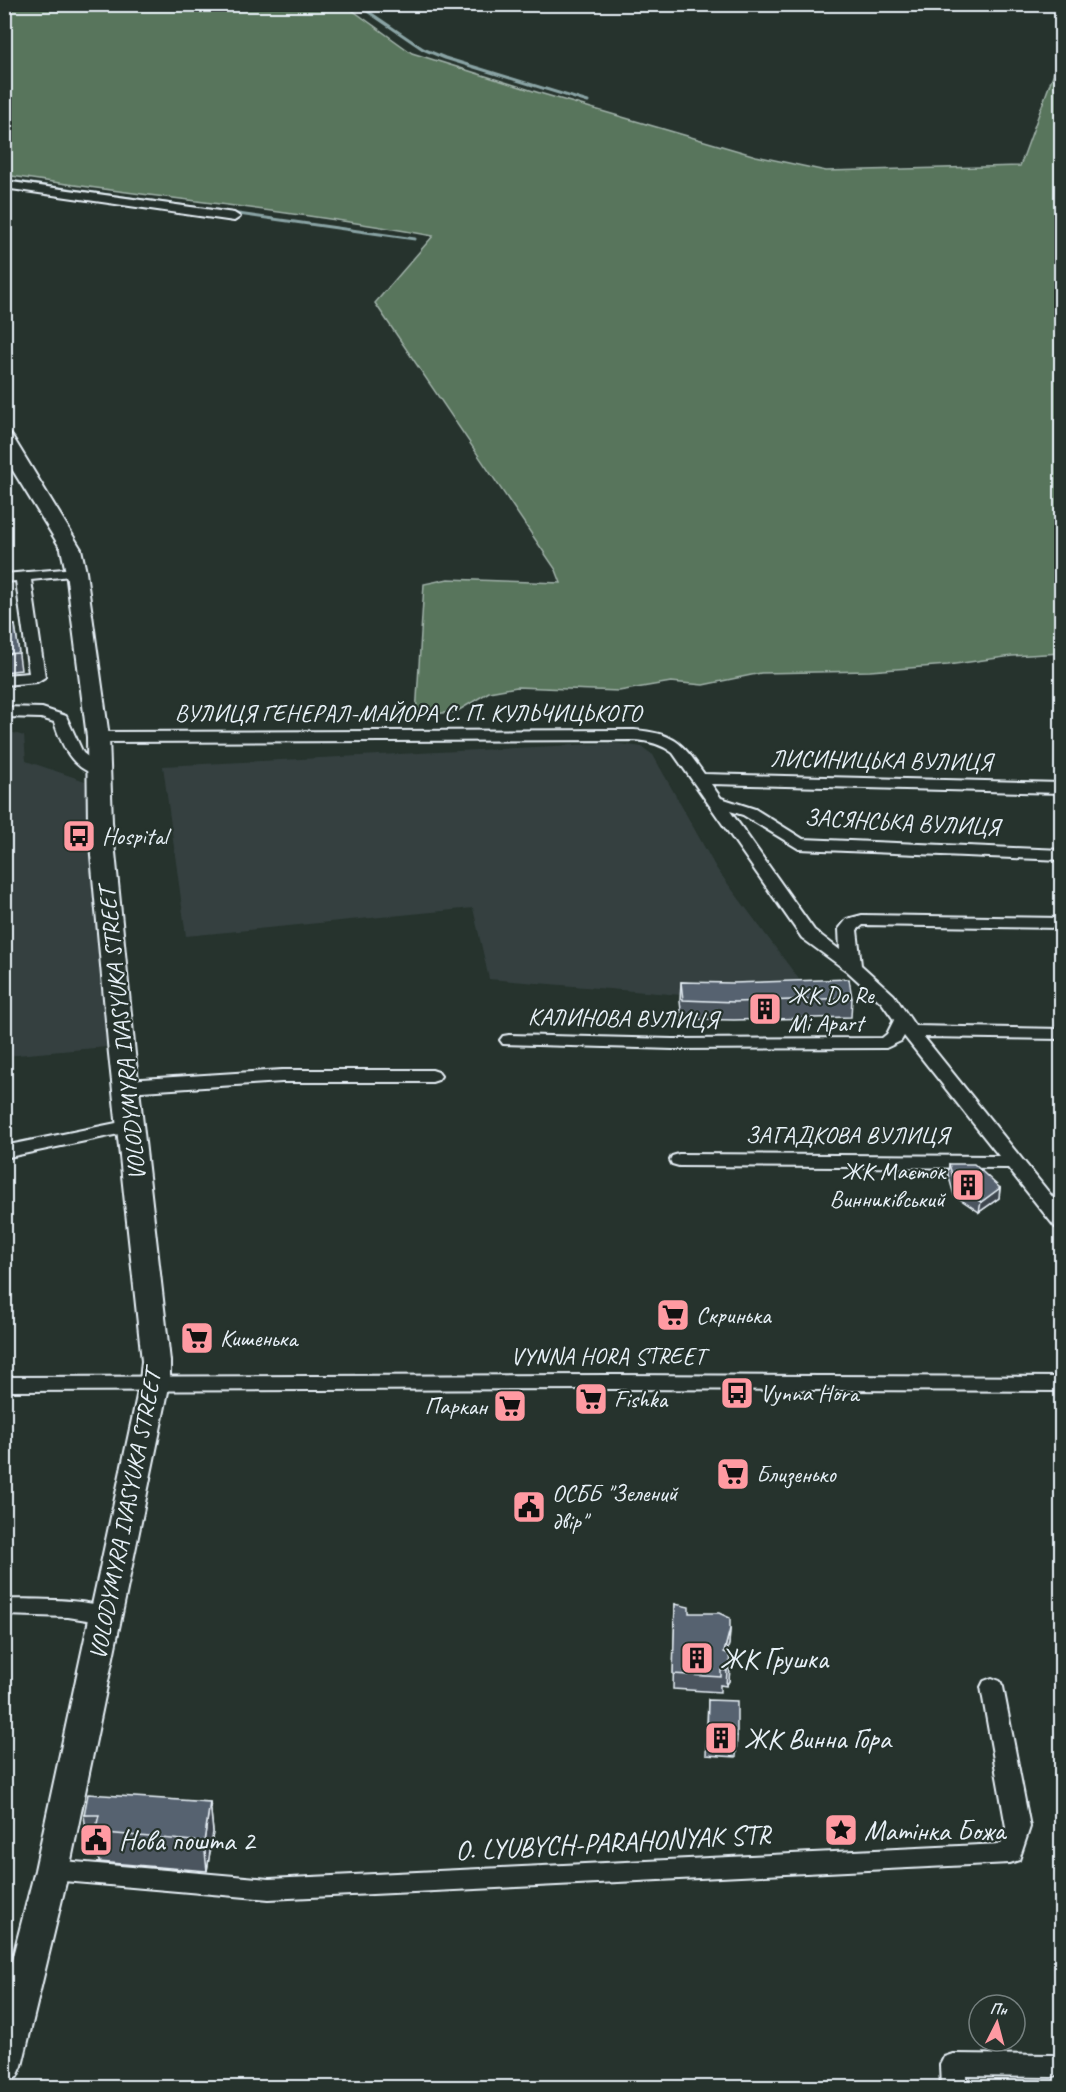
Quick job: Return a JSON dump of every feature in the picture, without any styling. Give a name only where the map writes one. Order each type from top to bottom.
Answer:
[{"type":"main road","name":"VOLODYMYRA IVASYUKA STREET","points":[[4,439],[36,487],[71,549],[76,572],[98,737],[100,829],[156,1361],[156,1382],[52,1870],[4,2066]]},
{"type":"street","points":[[4,184],[234,217]]},
{"type":"street","points":[[4,578],[76,572]]},
{"type":"street","points":[[4,680],[37,677],[23,576]]},
{"type":"street","points":[[4,712],[42,713],[61,719],[74,753],[83,764],[98,773]]},
{"type":"street","name":"ВУЛИЦЯ ГЕНЕРАЛ-МАЙОРА С. П. КУЛЬЧИЦЬКОГО","points":[[98,737],[648,736],[670,742],[679,750],[808,934],[853,967],[888,999],[1062,1223]]},
{"type":"street","name":"ЛИСИНИЦЬКА ВУЛИЦЯ","points":[[698,779],[1062,788]]},
{"type":"street","name":"ЗАСЯНСЬКА ВУЛИЦЯ","points":[[713,801],[748,812],[799,844],[1062,855]]},
{"type":"street","points":[[853,967],[848,929],[853,923],[862,921],[1062,923]]},
{"type":"street","points":[[906,1025],[1062,1034]]},
{"type":"street","name":"КАЛИНОВА ВУЛИЦЯ","points":[[509,1040],[673,1044],[886,1043],[906,1025]]},
{"type":"street","points":[[126,1086],[282,1076],[432,1076]]},
{"type":"street","points":[[4,1152],[131,1126]]},
{"type":"street","name":"ЗАГАДКОВА ВУЛИЦЯ","points":[[679,1160],[1014,1162]]},
{"type":"street","name":"VYNNA HORA STREET","points":[[4,1384],[156,1382],[1062,1384]]},
{"type":"street","points":[[4,1607],[68,1609],[106,1615]]},
{"type":"street","name":"O. LYUBYCH-PARAHONYAK STR","points":[[52,1870],[269,1889],[1010,1853],[1018,1827],[992,1687]]},
{"type":"street","points":[[954,2088],[953,2065],[1052,2066]]},
{"type":"shaded area","points":[[10,732],[24,736],[26,761],[85,781],[106,1047],[5,1056],[4,733]]},
{"type":"shaded area","points":[[614,743],[642,747],[653,755],[716,868],[804,986],[706,997],[489,979],[473,908],[186,936],[163,766]]},
{"type":"green space","points":[[4,5],[345,5],[412,53],[756,156],[826,171],[1020,166],[1061,53],[1061,653],[870,671],[761,673],[703,685],[671,682],[619,691],[517,687],[489,692],[456,712],[416,715],[424,584],[448,579],[561,583],[556,570],[375,303],[433,236],[5,175]]},
{"type":"building","points":[[15,625],[19,653],[4,654],[4,626]]},
{"type":"building","points":[[849,979],[852,998],[735,1002],[683,1000],[681,982],[733,983]]},
{"type":"building","points":[[949,1164],[974,1164],[1000,1188],[981,1202],[955,1185]]},
{"type":"building","name":"ЖК Грушка","points":[[675,1604],[689,1607],[689,1613],[719,1613],[730,1618],[730,1629],[724,1652],[729,1654],[730,1665],[727,1671],[721,1670],[721,1677],[673,1674]]},
{"type":"building","points":[[708,1700],[737,1701],[737,1736],[707,1735]]},
{"type":"building","points":[[88,1794],[210,1802],[204,1842],[95,1832],[99,1815],[84,1815]]},
{"type":"waterway","points":[[357,4],[423,49],[445,58],[588,102]]},
{"type":"waterway","points":[[4,180],[222,211]]},
{"type":"waterway","points":[[231,213],[415,239]]},
{"type":"place","name":"Hospital","points":[[79,836]]},
{"type":"place","name":"ЖК Do Re Mi Apart","points":[[765,1009]]},
{"type":"place","name":"ЖК Маєток Винниківський","points":[[968,1185]]},
{"type":"place","name":"Скринька","points":[[673,1315]]},
{"type":"place","name":"Кишенька","points":[[197,1338]]},
{"type":"place","name":"Vynna Hora","points":[[737,1393]]},
{"type":"place","name":"Fishka","points":[[591,1399]]},
{"type":"place","name":"Паркан","points":[[510,1406]]},
{"type":"place","name":"Близенько","points":[[733,1474]]},
{"type":"place","name":"ОСББ \"Зелений двір\"","points":[[529,1507]]},
{"type":"place","name":"ЖК Грушка","points":[[697,1658]]},
{"type":"place","name":"ЖК Винна Гора","points":[[721,1738]]},
{"type":"place","name":"Матінка Божа","points":[[841,1830]]},
{"type":"place","name":"Нова пошта 2","points":[[96,1840]]}]
